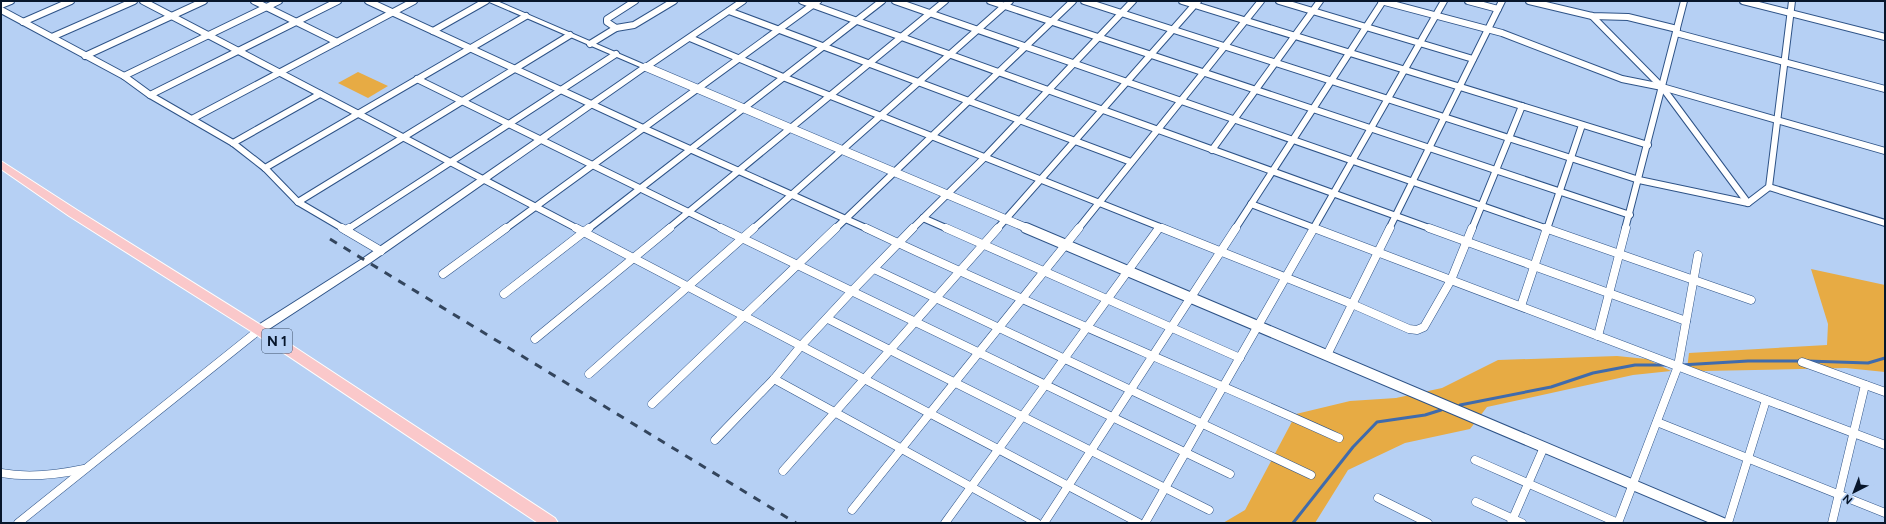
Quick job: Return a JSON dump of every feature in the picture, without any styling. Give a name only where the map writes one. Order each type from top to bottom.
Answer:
[{"type":"highway","name":"N 1","points":[[1,164],[79,217],[259,330],[550,523]]},
{"type":"main road","points":[[491,1],[646,67]]},
{"type":"main road","points":[[259,330],[381,251],[646,67]]},
{"type":"street","points":[[1,5],[10,1]]},
{"type":"street","points":[[23,22],[71,1]]},
{"type":"street","points":[[52,38],[134,1]]},
{"type":"street","points":[[143,1],[449,163],[688,286],[800,347],[930,413],[1139,523]]},
{"type":"street","points":[[85,56],[204,1]]},
{"type":"street","points":[[254,1],[338,42]]},
{"type":"street","points":[[124,76],[279,1]]},
{"type":"street","points":[[150,95],[338,1]]},
{"type":"street","points":[[368,1],[515,69],[562,89],[592,105],[845,218],[958,272],[1022,298],[1152,357],[1224,386],[1339,438]]},
{"type":"street","points":[[192,119],[414,1]]},
{"type":"street","points":[[433,31],[486,1]]},
{"type":"street","points":[[616,28],[607,22],[607,20],[634,1]]},
{"type":"street","points":[[590,44],[616,28],[634,25],[674,1]]},
{"type":"street","points":[[646,67],[744,1]]},
{"type":"street","points":[[802,1],[815,3],[857,21],[998,73],[1686,321]]},
{"type":"street","points":[[504,294],[882,1]]},
{"type":"street","points":[[894,1],[1751,300]]},
{"type":"street","points":[[535,339],[690,212],[789,128],[945,1]]},
{"type":"street","points":[[990,1],[1099,36],[1151,55],[1630,215]]},
{"type":"street","points":[[589,374],[1010,1]]},
{"type":"street","points":[[652,404],[1073,1]]},
{"type":"street","points":[[1084,1],[1639,180],[1748,203],[1769,187],[1792,1]]},
{"type":"street","points":[[715,440],[774,379],[800,347],[828,319],[852,291],[946,194],[984,158],[1047,90],[1134,1]]},
{"type":"street","points":[[1182,1],[1197,3],[1295,36],[1648,145]]},
{"type":"street","points":[[852,510],[1261,1]]},
{"type":"street","points":[[1279,1],[1473,59]]},
{"type":"street","points":[[1212,150],[1320,1]]},
{"type":"street","points":[[1044,523],[1382,1],[1502,33],[1622,79],[1662,87],[1885,151]]},
{"type":"street","points":[[1145,523],[1444,1]]},
{"type":"street","points":[[1468,1],[1498,9]]},
{"type":"street","points":[[1327,356],[1502,1]]},
{"type":"street","points":[[1529,1],[1592,16],[1628,17],[1885,89]]},
{"type":"street","points":[[1598,336],[1684,1]]},
{"type":"street","points":[[1743,1],[1885,36]]},
{"type":"street","points":[[443,274],[815,3]]},
{"type":"street","points":[[783,471],[1197,3]]},
{"type":"street","points":[[1,10],[124,76],[150,95],[233,143],[265,168],[298,202],[381,251]]},
{"type":"street","points":[[729,11],[870,62],[1132,162]]},
{"type":"street","points":[[265,168],[526,16]]},
{"type":"street","points":[[1592,16],[1662,87],[1748,203]]},
{"type":"street","points":[[298,202],[570,35]]},
{"type":"street","points":[[690,38],[984,158],[1041,179],[1352,304],[1409,329],[1417,330],[1424,327],[1451,280],[1522,106]]},
{"type":"street","points":[[346,230],[616,54]]},
{"type":"street","points":[[646,67],[1723,523]]},
{"type":"street","points":[[417,79],[741,238],[798,264],[1230,474]]},
{"type":"street","points":[[233,143],[320,94]]},
{"type":"street","points":[[1521,306],[1582,125]]},
{"type":"street","points":[[1769,187],[1885,223]]},
{"type":"street","points":[[1251,204],[1885,444]]},
{"type":"street","points":[[923,218],[1240,358]]},
{"type":"street","points":[[946,523],[1160,227]]},
{"type":"street","points":[[1475,460],[1618,523],[1678,366],[1698,255]]},
{"type":"street","points":[[874,269],[1311,475]]},
{"type":"street","points":[[828,319],[1208,510]]},
{"type":"street","points":[[18,523],[259,330]]},
{"type":"street","points":[[1802,362],[1885,392]]},
{"type":"street","points":[[774,379],[1037,523]]},
{"type":"street","points":[[1832,523],[1865,385]]},
{"type":"street","points":[[1728,523],[1766,400]]},
{"type":"street","points":[[1657,422],[1885,514]]},
{"type":"street","points":[[1512,521],[1544,447]]},
{"type":"street","points":[[1,473],[32,476],[58,474],[86,469]]},
{"type":"street","points":[[1378,498],[1428,523]]},
{"type":"street","points":[[1476,502],[1512,521],[1522,523]]},
{"type":"shaded area","points":[[358,72],[388,86],[368,98],[338,83]]},
{"type":"shaded area","points":[[1811,269],[1885,285],[1885,372],[1846,368],[1703,371],[1687,369],[1689,353],[1827,345],[1828,324]]},
{"type":"shaded area","points":[[1617,356],[1647,359],[1671,371],[1633,375],[1487,407],[1470,429],[1405,443],[1348,470],[1315,523],[1223,523],[1245,510],[1296,414],[1350,401],[1396,398],[1442,388],[1498,360]]},
{"type":"waterway","points":[[1807,361],[1868,363],[1885,358]]},
{"type":"waterway","points":[[1681,365],[1748,361],[1800,361]]},
{"type":"waterway","points":[[1460,405],[1551,387],[1593,373],[1635,365],[1666,365]]},
{"type":"waterway","points":[[1293,523],[1353,447],[1377,422],[1425,415],[1441,410]]},
{"type":"railway","points":[[330,239],[796,523]]}]
